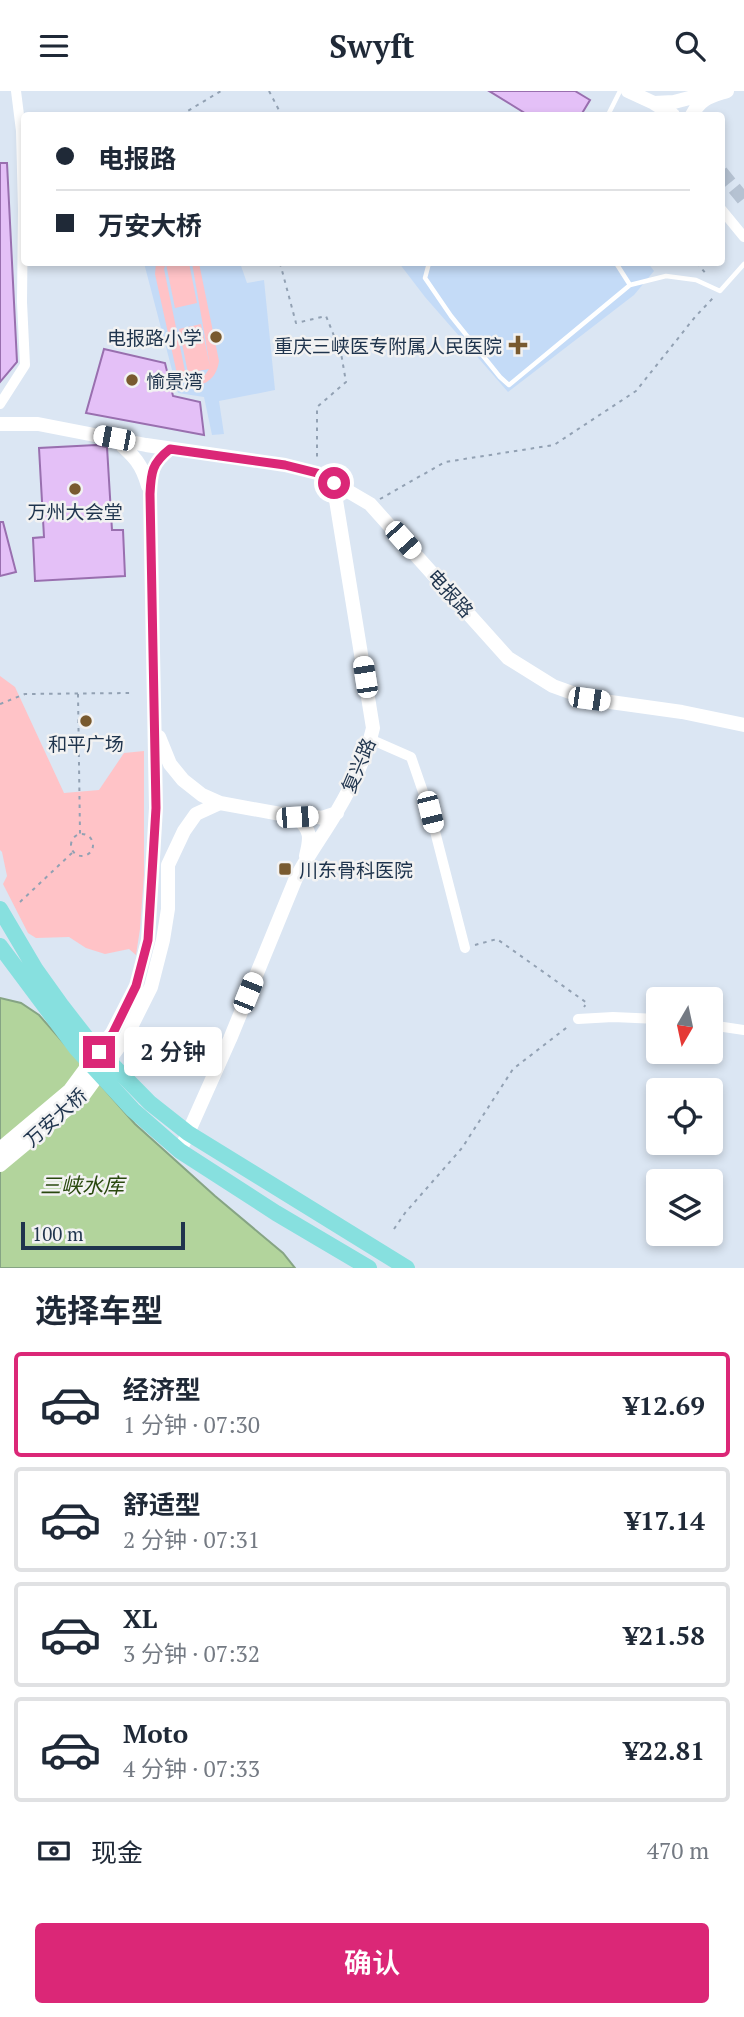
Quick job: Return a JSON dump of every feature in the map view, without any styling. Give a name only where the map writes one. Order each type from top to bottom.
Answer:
[{"type":"main road","points":[[628,91],[674,102],[716,91]]},
{"type":"main road","points":[[694,112],[705,98],[727,91]]},
{"type":"main road","points":[[648,97],[669,112]]},
{"type":"main road","name":"电报路","points":[[0,424],[38,424],[170,449],[285,465],[317,473],[369,503],[508,658],[553,686],[589,699],[682,712],[744,725]]},
{"type":"main road","points":[[114,438],[133,455],[143,470],[150,494]]},
{"type":"main road","points":[[150,494],[151,473],[158,459],[170,449]]},
{"type":"main road","name":"复兴路","points":[[180,1150],[230,1039],[296,878],[337,813],[366,754],[373,728],[336,499],[317,473]]},
{"type":"main road","name":"万安大桥","points":[[0,1149],[70,1090],[113,1033],[136,986],[148,940],[156,808],[150,494]]},
{"type":"main road","points":[[341,524],[342,507],[347,502],[355,500],[369,503]]},
{"type":"main road","points":[[156,729],[170,764],[183,780],[202,795],[220,803],[297,817],[322,818],[337,813]]},
{"type":"main road","name":"万安大桥","points":[[0,1165],[83,1096],[127,1037],[151,987],[163,940],[168,909],[168,865],[184,831],[196,814],[220,803]]},
{"type":"main road","points":[[297,817],[308,828],[309,842],[305,860]]},
{"type":"main road","points":[[0,909],[61,1005],[89,1041],[150,1103],[188,1133],[407,1268]]},
{"type":"main road","points":[[0,946],[76,1048],[133,1110],[180,1150],[276,1213],[369,1268]]},
{"type":"street","points":[[16,91],[21,157]]},
{"type":"street","points":[[725,214],[744,237]]},
{"type":"street","points":[[0,404],[25,365],[22,266]]},
{"type":"street","points":[[370,739],[411,757],[430,812],[465,948]]},
{"type":"street","points":[[578,1019],[646,1018]]},
{"type":"street","points":[[723,1027],[744,1030]]},
{"type":"lane","points":[[610,112],[620,91]]},
{"type":"lane","points":[[428,266],[425,278],[451,316],[509,385],[630,285],[666,276],[696,280],[720,291],[744,264]]},
{"type":"lane","points":[[618,266],[630,285]]},
{"type":"path","points":[[186,112],[221,91]]},
{"type":"path","points":[[268,91],[280,112]]},
{"type":"path","points":[[281,266],[296,323],[326,316],[341,353],[346,381],[317,407],[317,473]]},
{"type":"path","points":[[369,503],[445,462],[554,445],[636,391],[695,317],[720,291]]},
{"type":"path","points":[[0,703],[25,694],[131,693]]},
{"type":"path","points":[[78,694],[80,834]]},
{"type":"path","points":[[80,834],[91,838],[92,850],[88,855],[77,856],[73,852],[71,841],[80,834]]},
{"type":"path","points":[[19,902],[73,852]]},
{"type":"path","points":[[394,1229],[462,1148],[513,1069],[578,1019],[587,1003],[497,939],[465,948]]},
{"type":"shaded area","name":"电报路小学","points":[[145,266],[241,266],[247,283],[264,280],[275,390],[219,401],[224,434],[212,435],[204,397],[178,393]]},
{"type":"shaded area","points":[[156,266],[165,266],[185,371],[189,375],[196,377],[205,375],[209,369],[188,373],[179,329],[201,324],[210,366],[193,266],[200,266],[219,361],[213,376],[202,384],[189,384],[177,374],[155,274]]},
{"type":"shaded area","points":[[166,266],[190,266],[197,303],[175,308]]},
{"type":"shaded area","name":"重庆三峡医专附属人民医院","points":[[401,266],[650,266],[654,271],[634,295],[508,392]]},
{"type":"shaded area","points":[[0,676],[15,687],[64,793],[99,790],[124,753],[144,751],[144,875],[136,955],[129,949],[105,954],[86,948],[69,937],[36,938],[28,933],[3,884],[7,876],[0,850]]},
{"type":"water","name":"三峡水库","points":[[0,998],[21,1003],[39,1015],[135,1124],[283,1253],[295,1268],[0,1268]]},
{"type":"building","points":[[489,91],[575,91],[590,100],[583,112],[523,112]]},
{"type":"building","points":[[0,163],[7,163],[17,362],[0,382]]},
{"type":"building","name":"愉景湾","points":[[104,349],[165,363],[173,396],[200,402],[204,435],[86,413]]},
{"type":"building","name":"万州大会堂","points":[[96,445],[107,447],[112,530],[123,530],[125,576],[35,581],[33,538],[44,537],[39,448]]},
{"type":"building","points":[[0,522],[3,522],[16,572],[0,576]]},
{"type":"tunnel","points":[[725,177],[744,200]]},
{"type":"place","name":"电报路小学","points":[[216,337]]},
{"type":"place","name":"重庆三峡医专附属人民医院","points":[[518,345]]},
{"type":"place","name":"愉景湾","points":[[132,380]]},
{"type":"place","name":"万州大会堂","points":[[75,489]]},
{"type":"place","name":"和平广场","points":[[86,721]]},
{"type":"place","name":"川东骨科医院","points":[[285,869]]},
{"type":"route","points":[[99,1052],[113,1033],[136,986],[148,940],[156,808],[151,473],[158,459],[170,449],[285,465],[317,473],[334,483]]}]
